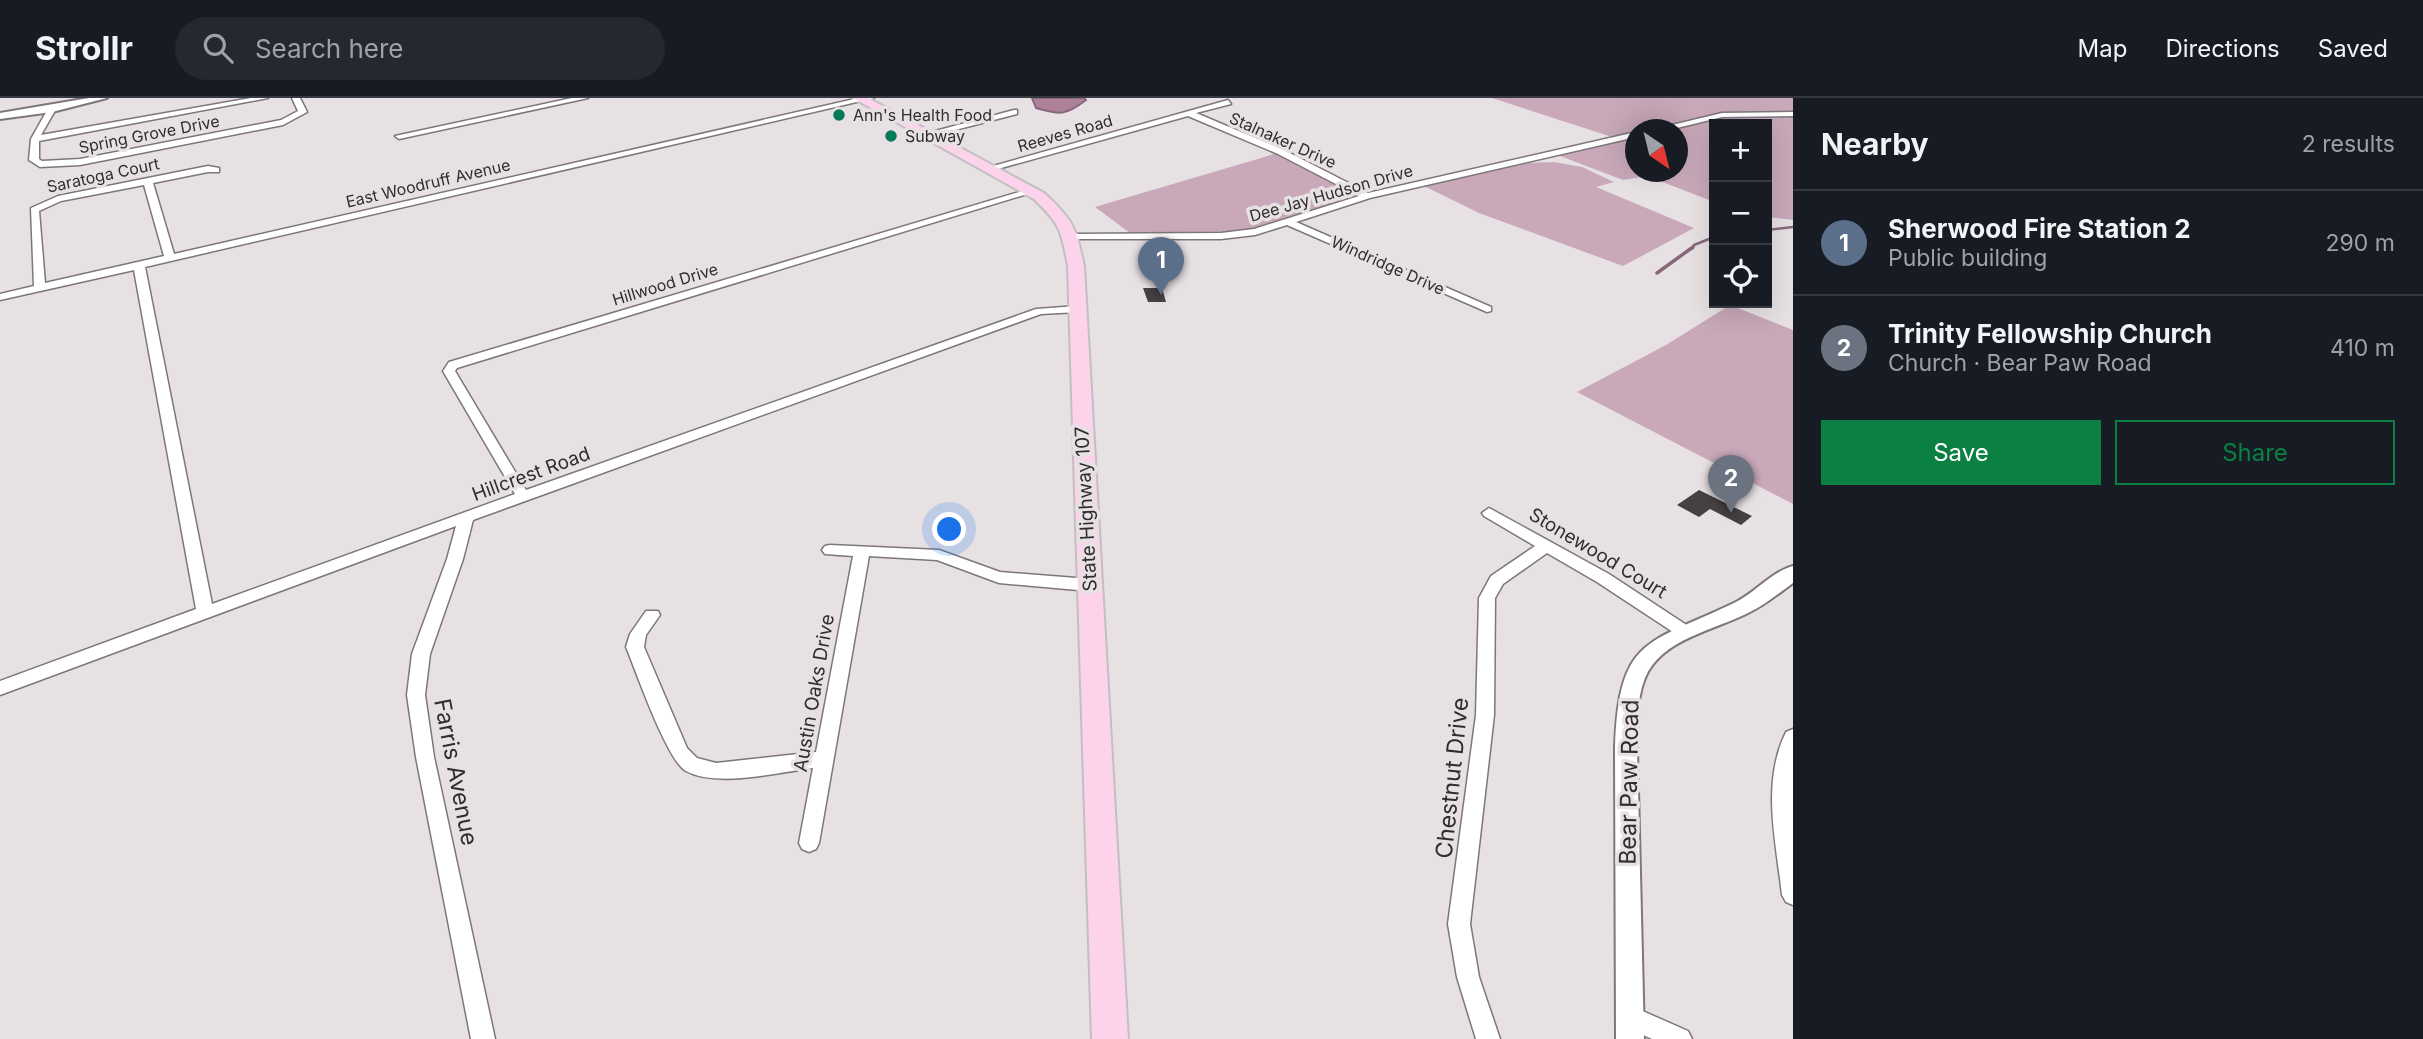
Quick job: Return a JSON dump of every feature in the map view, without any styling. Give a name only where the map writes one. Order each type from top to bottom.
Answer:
[{"type":"main road","points":[[864,99],[1032,191],[1060,216],[1072,237]]},
{"type":"main road","name":"State Highway 107","points":[[1072,237],[1078,309],[1089,585],[1102,797],[1110,1039]]},
{"type":"street","points":[[0,116],[103,98]]},
{"type":"street","points":[[35,139],[264,98]]},
{"type":"street","name":"Spring Grove Drive","points":[[35,139],[36,162],[80,162],[289,121],[303,112],[296,98]]},
{"type":"street","points":[[399,136],[584,98]]},
{"type":"street","name":"East Woodruff Avenue","points":[[0,298],[864,99]]},
{"type":"street","name":"Reeves Road","points":[[991,168],[1228,102]]},
{"type":"street","points":[[35,139],[50,106]]},
{"type":"street","points":[[928,134],[1014,112]]},
{"type":"street","name":"Stalnaker Drive","points":[[1186,113],[1281,152],[1367,196]]},
{"type":"street","points":[[1688,123],[1722,115],[1793,114]]},
{"type":"street","name":"Dee Jay Hudson Drive","points":[[1072,237],[1244,234],[1367,196],[1625,137]]},
{"type":"street","name":"Saratoga Court","points":[[40,288],[34,210],[58,199],[208,169],[216,170]]},
{"type":"street","points":[[148,181],[170,259]]},
{"type":"street","name":"Hillwood Drive","points":[[523,496],[449,371],[453,365],[1032,191]]},
{"type":"street","name":"Windridge Drive","points":[[1289,222],[1487,309]]},
{"type":"street","points":[[139,265],[205,611]]},
{"type":"street","name":"Hillcrest Road","points":[[0,688],[205,611],[1040,311],[1078,309]]},
{"type":"street","name":"Stonewood Court","points":[[1489,513],[1603,578],[1685,632]]},
{"type":"street","name":"Farris Avenue","points":[[466,518],[455,559],[421,654],[416,695],[425,757],[483,1039]]},
{"type":"street","name":"Chestnut Drive","points":[[1488,1039],[1468,977],[1459,924],[1485,715],[1487,598],[1497,580],[1546,546]]},
{"type":"street","points":[[830,550],[939,555],[999,577],[1089,585]]},
{"type":"street","name":"Austin Oaks Drive","points":[[809,843],[862,551]]},
{"type":"street","name":"Bear Paw Road","points":[[1631,1028],[1627,895],[1628,703],[1633,682],[1648,657],[1658,648],[1685,632],[1744,607],[1793,573]]},
{"type":"street","points":[[652,615],[638,634],[635,647],[685,760],[704,769],[716,771],[824,759]]},
{"type":"street","points":[[1793,737],[1782,770],[1781,806],[1793,895]]},
{"type":"street","points":[[1631,1028],[1680,1039]]},
{"type":"shaded area","points":[[1032,98],[1086,100],[1073,109],[1057,113],[1036,108]]},
{"type":"shaded area","points":[[1492,98],[1793,98],[1793,220],[1772,218],[1772,119],[1709,119],[1709,200],[1662,182],[1688,182],[1688,119],[1625,119],[1625,180],[1552,153],[1615,138]]},
{"type":"shaded area","points":[[1281,152],[1367,196],[1255,232],[1134,236],[1095,207]]},
{"type":"shaded area","points":[[1554,162],[1582,167],[1614,182],[1596,187],[1694,228],[1623,266],[1479,213],[1420,184],[1528,163]]},
{"type":"shaded area","points":[[1725,308],[1738,308],[1793,330],[1793,504],[1577,392],[1666,345]]},
{"type":"building","points":[[1143,288],[1162,288],[1166,302],[1148,302]]},
{"type":"building","points":[[1699,490],[1752,516],[1741,525],[1710,509],[1699,517],[1677,505]]},
{"type":"waterway","points":[[1772,229],[1793,227]]},
{"type":"waterway","points":[[1693,247],[1709,239]]},
{"type":"waterway","points":[[1657,273],[1693,247]]},
{"type":"place","name":"Ann's Health Food","points":[[839,115]]},
{"type":"place","name":"Subway","points":[[891,136]]},
{"type":"place","name":"Sherwood Fire Station 2","points":[[1161,295]]},
{"type":"place","name":"Trinity Fellowship Church","points":[[1731,513]]}]
